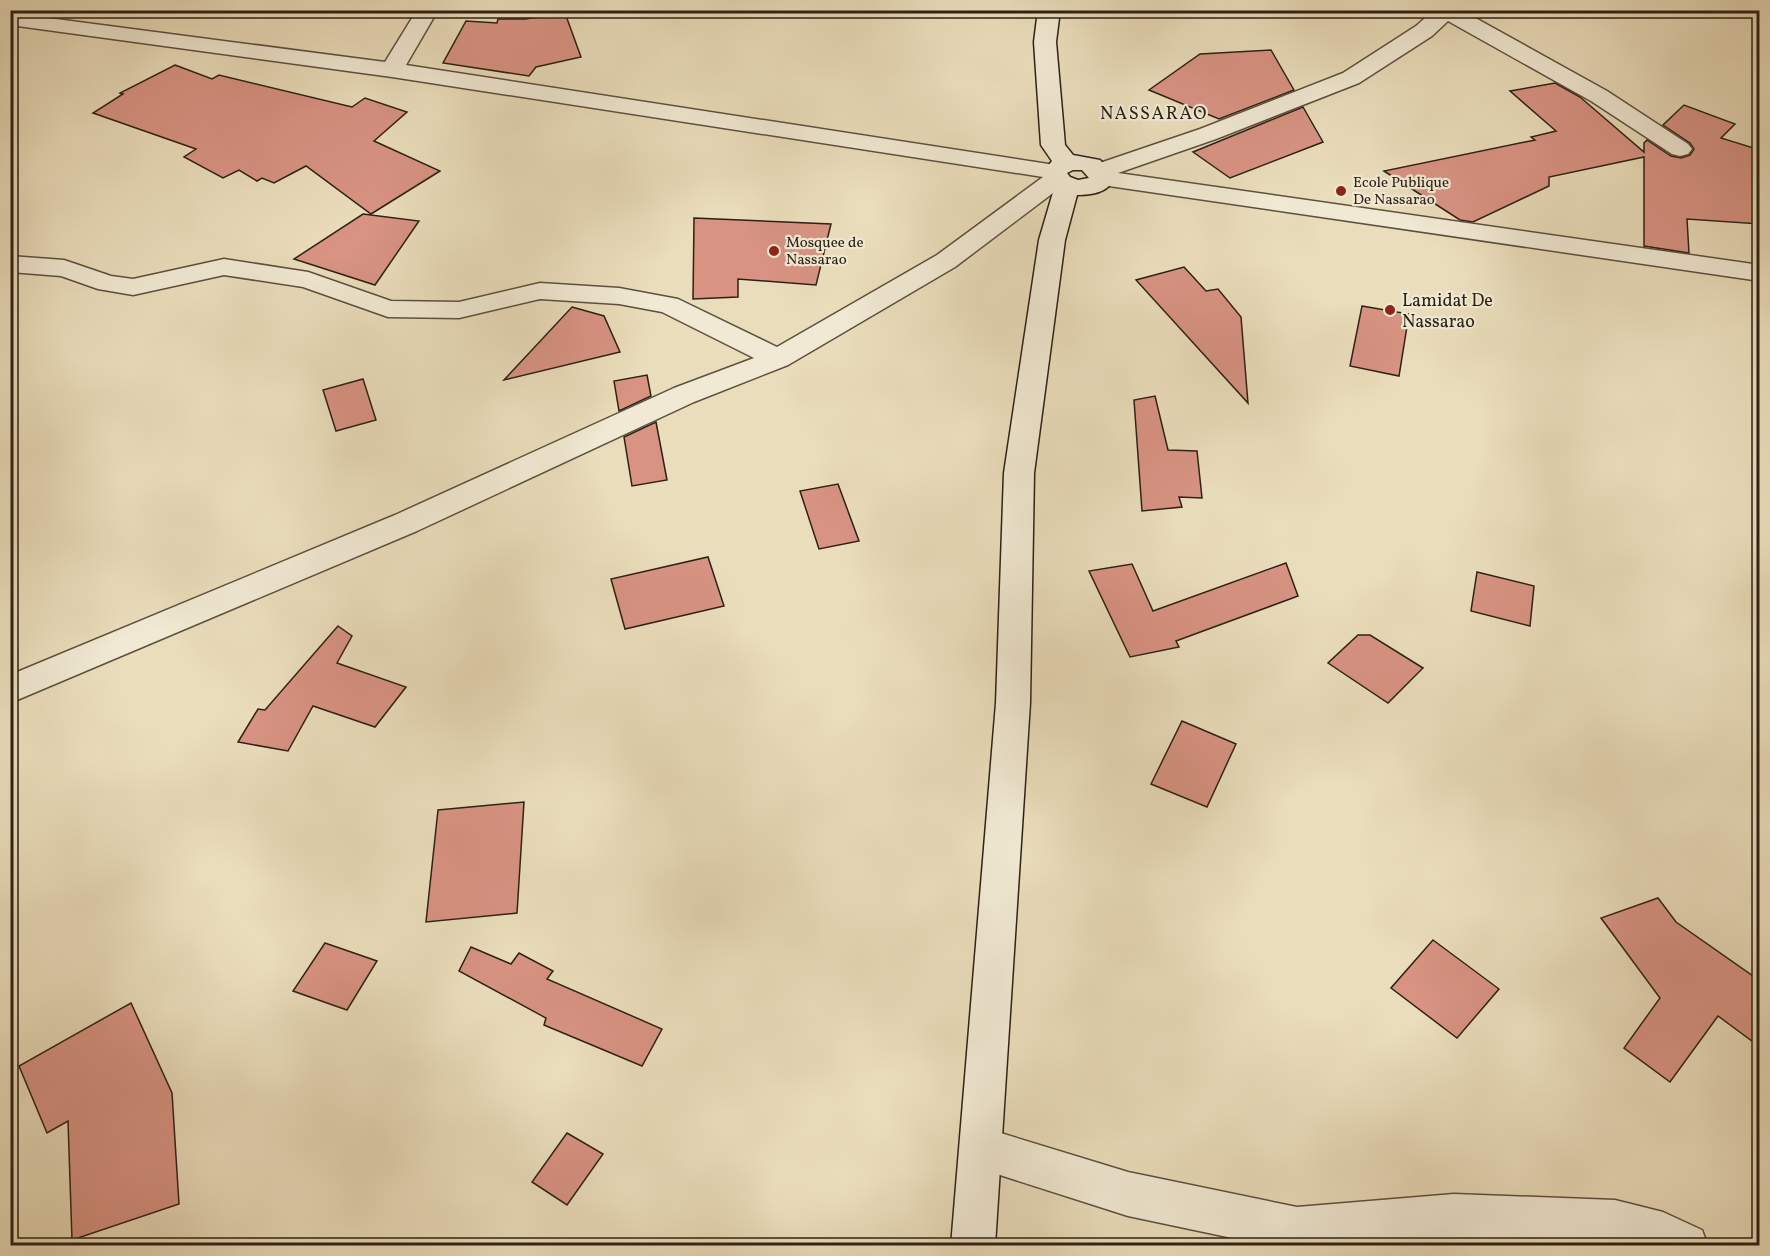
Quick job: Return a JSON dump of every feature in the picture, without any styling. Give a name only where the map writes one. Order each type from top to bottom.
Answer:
[{"type":"street","points":[[84,28],[113,10]]},
{"type":"street","points":[[392,70],[428,10]]},
{"type":"street","points":[[973,1245],[1013,703],[1019,473],[1061,175],[1053,145],[1045,42],[1049,10]]},
{"type":"street","points":[[1101,174],[1351,78],[1424,31],[1447,11],[1599,96],[1680,149]]},
{"type":"street","points":[[10,19],[392,70],[1061,175]]},
{"type":"street","points":[[10,690],[406,523],[684,395],[778,359],[946,261],[1061,175],[1086,163],[1101,174],[1760,273]]},
{"type":"street","points":[[10,264],[64,268],[107,284],[132,287],[224,267],[308,280],[388,309],[459,310],[540,291],[619,296],[669,305],[778,359]]},
{"type":"street","points":[[981,1148],[1128,1194],[1297,1229],[1454,1216],[1615,1222],[1663,1234],[1686,1245]]},
{"type":"building","points":[[565,13],[581,57],[536,67],[529,76],[443,63],[466,21],[497,23],[498,19],[525,19]]},
{"type":"building","points":[[1271,50],[1294,90],[1219,119],[1149,90],[1200,54]]},
{"type":"building","points":[[175,65],[212,79],[219,75],[352,107],[365,98],[407,112],[374,141],[440,171],[371,214],[306,166],[274,183],[262,178],[257,181],[239,170],[223,178],[184,157],[196,149],[93,113],[123,94],[120,93]]},
{"type":"building","points":[[1555,83],[1580,97],[1644,152],[1644,143],[1647,140],[1671,156],[1681,158],[1690,155],[1694,149],[1690,143],[1663,125],[1684,105],[1735,124],[1721,138],[1760,150],[1760,224],[1687,219],[1689,253],[1644,246],[1644,157],[1549,177],[1549,186],[1473,222],[1460,220],[1384,171],[1535,140],[1531,137],[1556,131],[1510,91]]},
{"type":"building","points":[[1303,107],[1323,142],[1230,178],[1193,152]]},
{"type":"building","points":[[363,214],[419,221],[375,285],[294,259]]},
{"type":"building","name":"Mosquee de Nassarao","points":[[694,218],[831,224],[816,285],[738,279],[738,297],[693,299]]},
{"type":"building","points":[[1184,267],[1206,291],[1218,289],[1241,317],[1248,403],[1136,280]]},
{"type":"building","points":[[1362,306],[1409,314],[1399,376],[1350,366]]},
{"type":"building","points":[[572,307],[604,316],[620,352],[504,380]]},
{"type":"building","points":[[647,375],[651,396],[619,411],[614,381]]},
{"type":"building","points":[[363,379],[376,420],[336,431],[323,390]]},
{"type":"building","points":[[1155,396],[1168,450],[1197,451],[1202,498],[1179,497],[1182,507],[1142,511],[1134,400]]},
{"type":"building","points":[[656,422],[667,480],[632,486],[624,437]]},
{"type":"building","points":[[838,484],[859,541],[819,549],[800,491]]},
{"type":"building","points":[[708,557],[724,606],[625,629],[611,579]]},
{"type":"building","points":[[1286,563],[1298,596],[1176,641],[1179,647],[1130,657],[1089,571],[1132,564],[1153,611]]},
{"type":"building","points":[[1477,572],[1534,586],[1530,626],[1471,611]]},
{"type":"building","points":[[338,626],[352,636],[337,663],[406,687],[375,727],[313,706],[288,751],[238,742],[258,709],[265,710]]},
{"type":"building","points":[[1358,635],[1370,635],[1423,668],[1388,703],[1328,663]]},
{"type":"building","points":[[1182,721],[1236,744],[1207,807],[1151,784]]},
{"type":"building","points":[[524,802],[517,913],[426,922],[438,810]]},
{"type":"building","points":[[1658,898],[1676,922],[1760,981],[1760,1047],[1718,1016],[1670,1082],[1624,1048],[1660,998],[1601,918]]},
{"type":"building","points":[[1433,940],[1499,989],[1457,1038],[1391,988]]},
{"type":"building","points":[[325,943],[377,961],[347,1010],[293,991]]},
{"type":"building","points":[[471,947],[511,964],[519,953],[553,971],[547,979],[662,1029],[642,1066],[544,1025],[546,1018],[459,971]]},
{"type":"building","points":[[131,1003],[172,1093],[179,1204],[72,1240],[68,1121],[47,1133],[19,1066]]},
{"type":"building","points":[[567,1133],[603,1154],[567,1205],[532,1182]]},
{"type":"place","name":"Ecole Publique De Nassarao","points":[[1341,191]]},
{"type":"place","name":"Mosquee de Nassarao","points":[[774,251]]},
{"type":"place","name":"Lamidat De Nassarao","points":[[1390,310]]},
{"type":"district","name":"NASSARAO","points":[[1154,113]]}]
